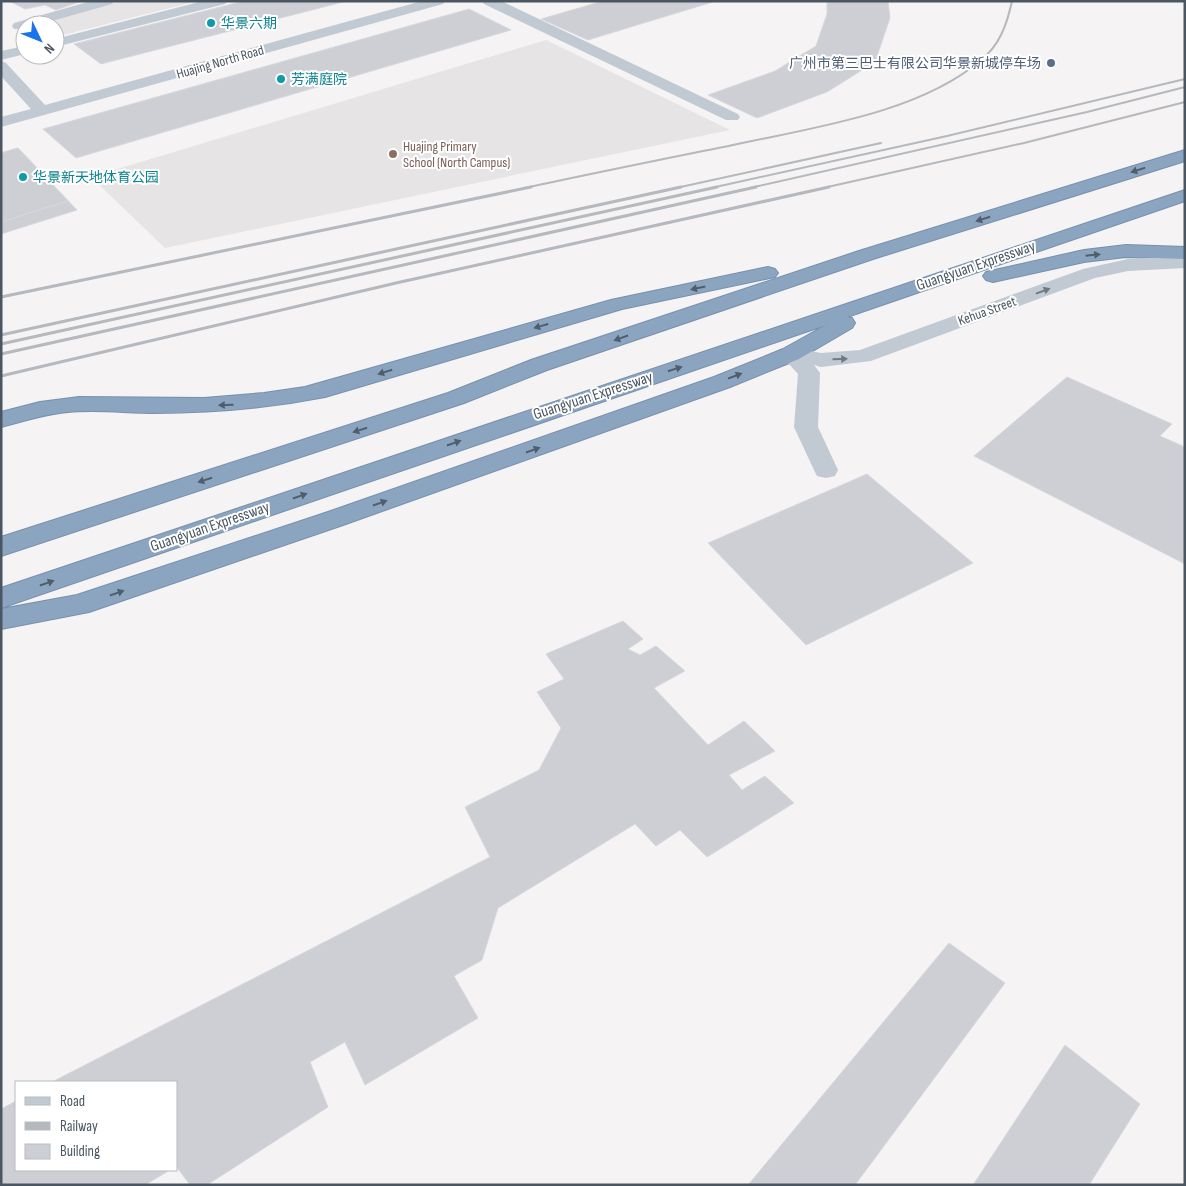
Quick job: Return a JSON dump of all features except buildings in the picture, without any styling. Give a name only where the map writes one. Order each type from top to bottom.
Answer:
[{"type":"highway","points":[[1,547],[456,398],[539,365],[866,255],[1185,156]]},
{"type":"highway","points":[[456,398],[574,370],[1123,190],[1145,184],[1185,181]]},
{"type":"highway","name":"Guangyuan Expressway","points":[[1,598],[1185,195]]},
{"type":"highway","points":[[1,636],[79,605],[592,429],[792,354],[826,336],[874,302],[1084,256],[1126,251],[1185,252]]},
{"type":"highway","points":[[1,420],[52,406],[81,403],[160,406],[245,404],[282,399],[325,390],[618,304],[746,277],[866,255]]},
{"type":"highway","points":[[1,619],[79,605]]},
{"type":"street","points":[[58,15],[107,1]]},
{"type":"street","points":[[65,40],[220,1]]},
{"type":"street","name":"Huajing North Road","points":[[1,122],[38,107],[404,1]]},
{"type":"street","name":"Huajing North Road","points":[[1,111],[38,107],[438,1]]},
{"type":"street","points":[[489,1],[732,118]]},
{"type":"street","points":[[1,56],[15,52]]},
{"type":"street","points":[[1,66],[38,107]]},
{"type":"street","name":"Kehua Street","points":[[792,354],[821,360],[863,356],[1090,273],[1128,266],[1185,262]]},
{"type":"street","points":[[792,354],[809,373],[806,427],[826,470]]},
{"type":"shaded area","points":[[120,1],[198,1],[65,34],[65,17]]},
{"type":"shaded area","name":"Huajing Primary School (North Campus)","points":[[546,40],[730,130],[165,248],[91,177]]},
{"type":"railway","points":[[525,188],[830,125],[896,106],[956,78],[988,54],[1002,34],[1012,1]]},
{"type":"railway","points":[[711,188],[947,136],[1185,79]]},
{"type":"railway","points":[[750,188],[1087,112],[1185,87]]},
{"type":"railway","points":[[823,188],[1024,143],[1185,102]]},
{"type":"railway","points":[[676,188],[881,143]]},
{"type":"railway","points":[[1,297],[531,187]]},
{"type":"railway","points":[[1,335],[681,187]]},
{"type":"railway","points":[[1,344],[717,187]]},
{"type":"railway","points":[[1,354],[756,187]]},
{"type":"railway","points":[[1,376],[396,283],[829,187]]},
{"type":"place","name":"华景六期","points":[[211,23]]},
{"type":"place","name":"广州市第三巴士有限公司华景新城停车场","points":[[1051,63]]},
{"type":"place","name":"芳满庭院","points":[[281,79]]},
{"type":"place","name":"Huajing Primary School (North Campus)","points":[[393,154]]},
{"type":"place","name":"华景新天地体育公园","points":[[23,177]]}]
